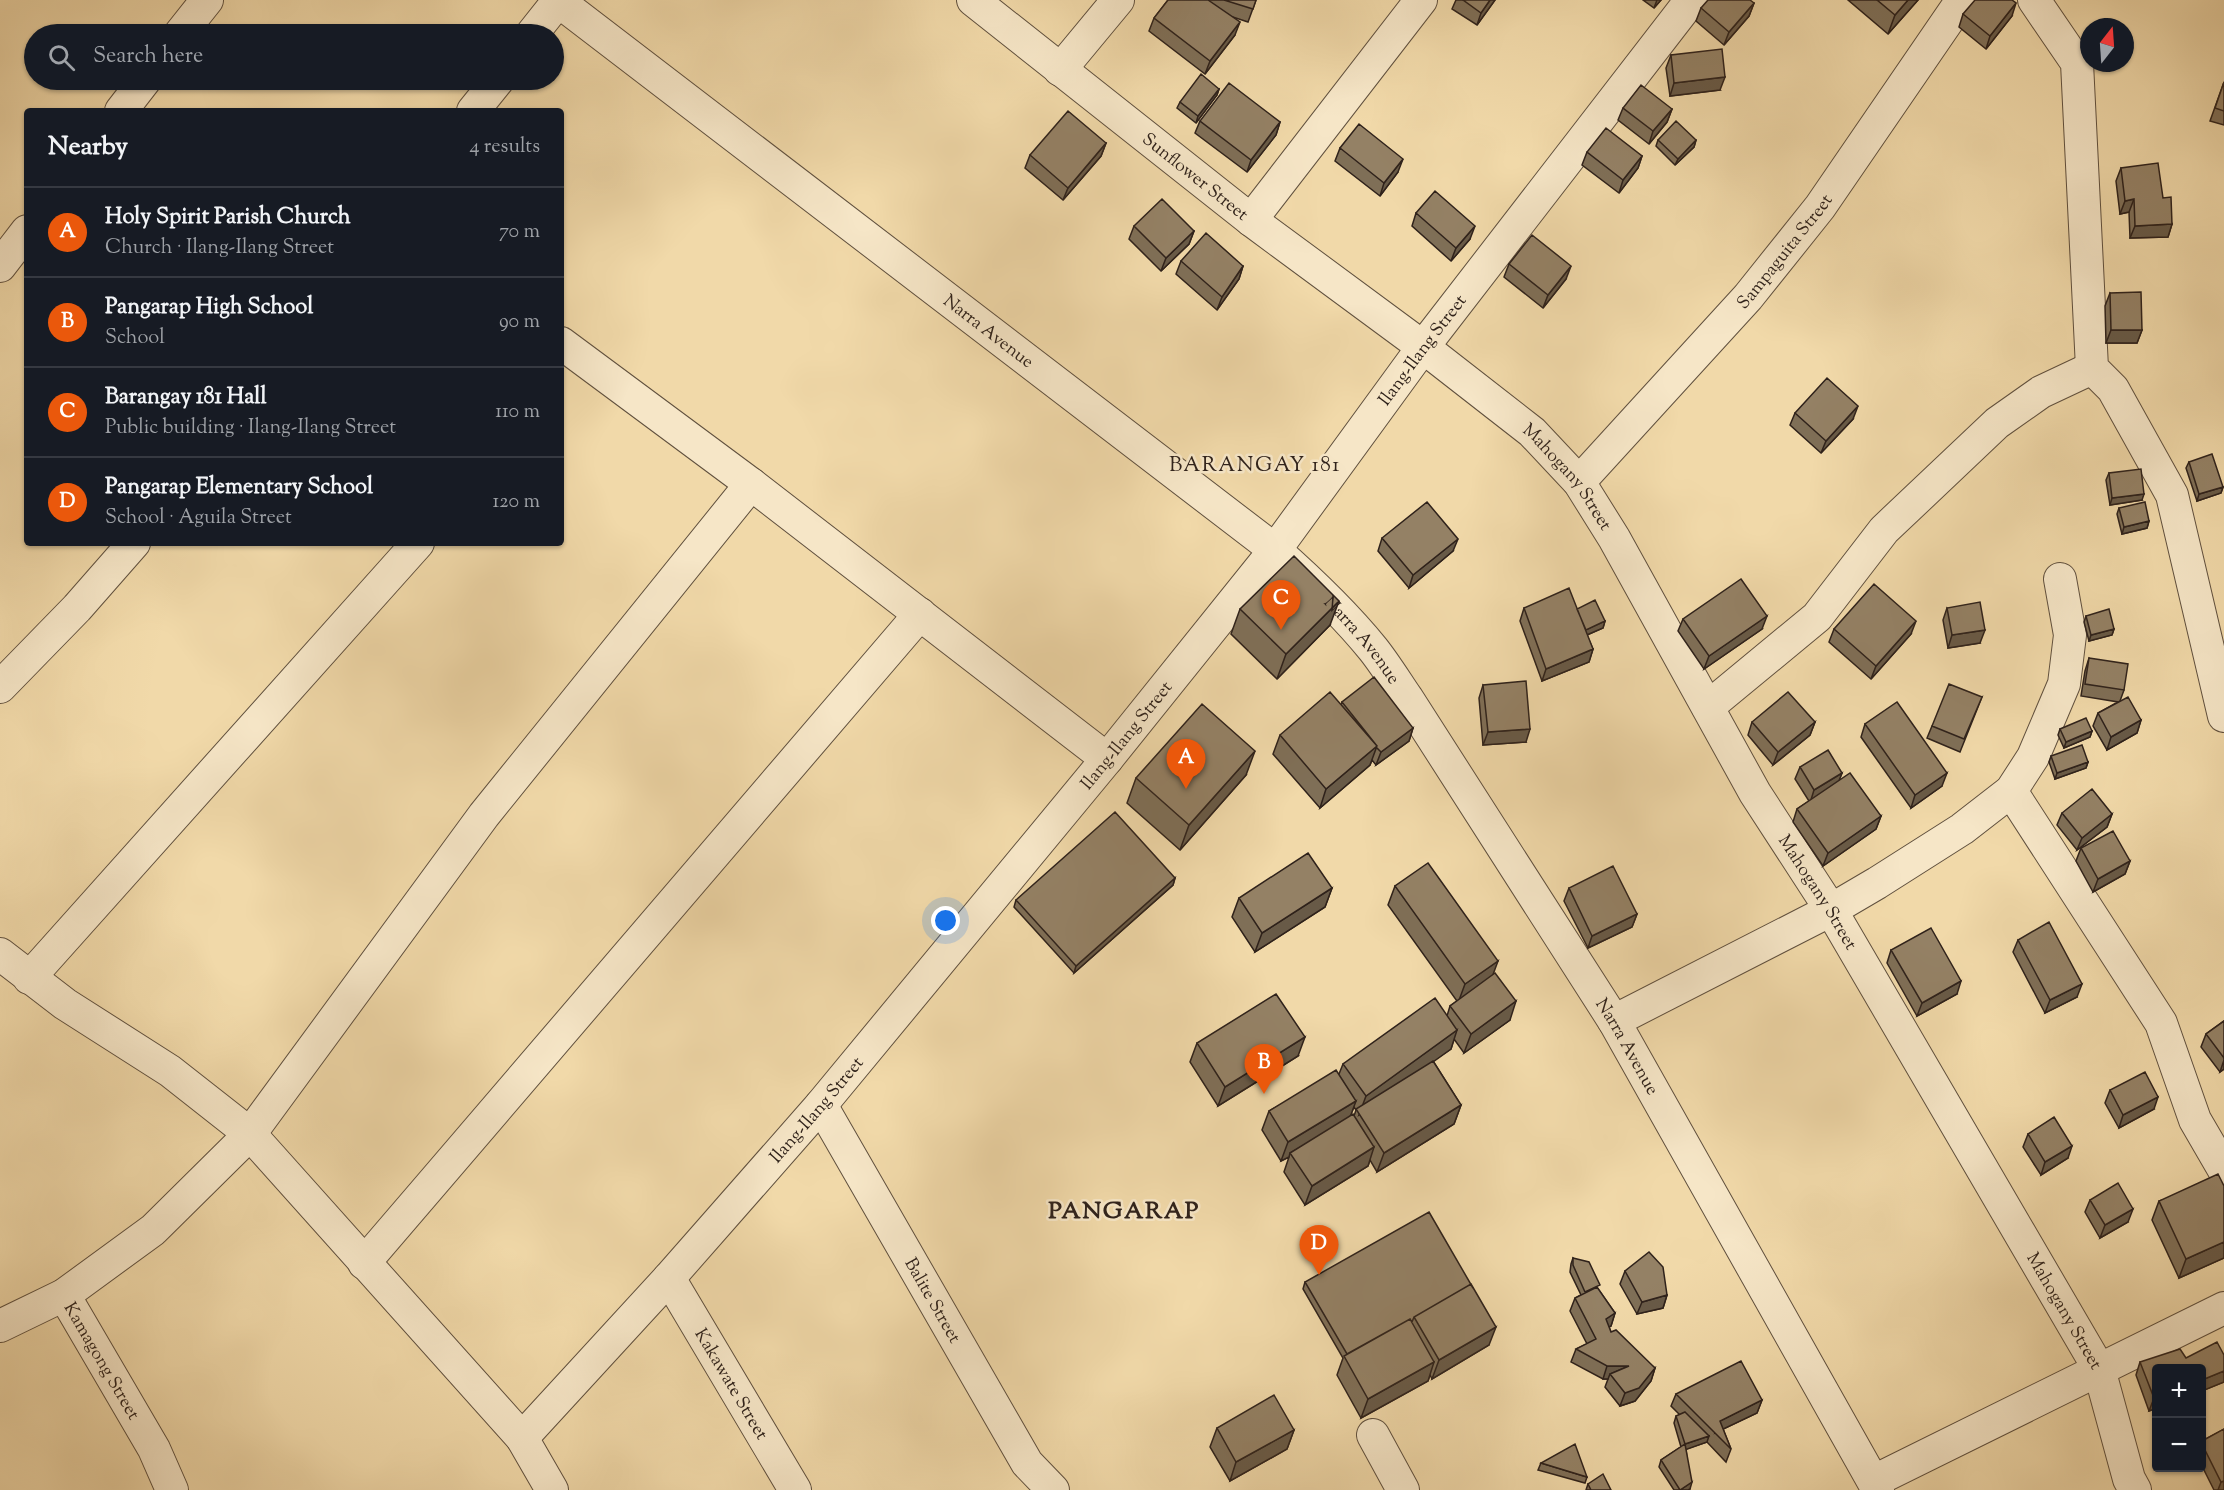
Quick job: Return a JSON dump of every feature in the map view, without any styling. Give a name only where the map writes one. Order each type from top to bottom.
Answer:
[{"type":"street","points":[[188,24],[207,0]]},
{"type":"street","points":[[540,24],[558,0]]},
{"type":"street","name":"Narra Avenue","points":[[558,0],[1275,550],[1330,601],[1374,651],[1444,754],[1614,1021],[1876,1486]]},
{"type":"street","name":"Sunflower Street","points":[[973,0],[1251,220],[1423,347]]},
{"type":"street","points":[[1060,70],[1118,0]]},
{"type":"street","points":[[1251,220],[1421,0]]},
{"type":"street","name":"Ilang-Ilang Street","points":[[522,1438],[669,1278],[821,1105],[1107,759],[1275,550],[1423,347],[1691,0]]},
{"type":"street","name":"Sampaguita Street","points":[[1579,482],[1748,297],[1820,207],[1962,0]]},
{"type":"street","points":[[2034,0],[2077,63],[2092,368],[2113,389],[2172,495],[2224,716]]},
{"type":"street","points":[[123,108],[137,90]]},
{"type":"street","points":[[475,108],[490,90]]},
{"type":"street","points":[[0,266],[24,235]]},
{"type":"street","points":[[564,345],[751,484],[1107,759]]},
{"type":"street","name":"Mahogany Street","points":[[1423,347],[1532,432],[1579,482],[1614,538],[1755,793],[1831,910],[2099,1369],[2129,1479],[2135,1490]]},
{"type":"street","points":[[1708,707],[1817,617],[1884,530],[1996,423],[2041,392],[2092,368]]},
{"type":"street","points":[[64,1295],[153,1230],[250,1134],[484,815],[751,484]]},
{"type":"street","points":[[0,687],[77,608],[131,546]]},
{"type":"street","points":[[29,978],[415,546]]},
{"type":"street","points":[[1614,1021],[1831,910],[1962,829],[2011,791],[2033,757],[2064,684],[2070,634],[2060,579]]},
{"type":"street","points":[[364,1263],[920,614]]},
{"type":"street","points":[[2011,791],[2161,1023],[2195,1120],[2224,1170]]},
{"type":"street","points":[[0,954],[65,1004],[170,1071],[250,1134],[522,1438],[552,1490]]},
{"type":"street","name":"Balite Street","points":[[821,1105],[1027,1463],[1053,1490]]},
{"type":"street","name":"Kakawate Street","points":[[669,1278],[795,1490]]},
{"type":"street","name":"Kamagong Street","points":[[0,1326],[64,1295],[154,1449],[172,1490]]},
{"type":"street","points":[[1876,1486],[2099,1369],[2224,1308]]},
{"type":"street","points":[[1373,1435],[1403,1490]]},
{"type":"building","points":[[1168,0],[1208,0],[1240,22],[1210,61],[1154,18]]},
{"type":"building","points":[[1224,0],[1256,0],[1253,9]]},
{"type":"building","points":[[1463,0],[1490,0],[1481,13]]},
{"type":"building","points":[[1708,0],[1750,0],[1754,3],[1729,32],[1701,8]]},
{"type":"building","points":[[1877,0],[1908,0],[1895,15]]},
{"type":"building","points":[[1975,0],[2012,0],[2016,3],[1990,36],[1963,14]]},
{"type":"building","points":[[1722,49],[1725,77],[1674,83],[1671,55]]},
{"type":"building","points":[[1201,74],[1219,89],[1198,116],[1180,102]]},
{"type":"building","points":[[2224,82],[2224,111],[2215,108]]},
{"type":"building","points":[[1229,83],[1280,122],[1251,160],[1200,121]]},
{"type":"building","points":[[1641,85],[1672,109],[1653,131],[1623,108]]},
{"type":"building","points":[[1068,111],[1106,143],[1068,188],[1030,155]]},
{"type":"building","points":[[1676,121],[1696,140],[1678,159],[1658,140]]},
{"type":"building","points":[[1359,124],[1403,159],[1384,183],[1340,148]]},
{"type":"building","points":[[1606,128],[1642,156],[1623,180],[1587,152]]},
{"type":"building","points":[[2158,163],[2163,198],[2171,197],[2172,224],[2135,226],[2134,199],[2125,201],[2121,168]]},
{"type":"building","points":[[1435,191],[1475,226],[1456,248],[1416,213]]},
{"type":"building","points":[[1162,199],[1194,231],[1166,258],[1134,226]]},
{"type":"building","points":[[1206,233],[1243,266],[1222,297],[1181,261]]},
{"type":"building","points":[[1532,235],[1571,266],[1548,295],[1509,264]]},
{"type":"building","points":[[2141,292],[2142,330],[2111,330],[2110,293]]},
{"type":"building","points":[[1827,378],[1858,406],[1826,441],[1795,413]]},
{"type":"building","points":[[2212,454],[2223,487],[2199,494],[2189,462]]},
{"type":"building","points":[[2141,469],[2144,494],[2112,498],[2109,473]]},
{"type":"building","points":[[1427,502],[1458,539],[1413,575],[1382,538]]},
{"type":"building","points":[[2145,502],[2149,521],[2124,527],[2119,508]]},
{"type":"building","points":[[1294,556],[1339,601],[1286,654],[1240,609]]},
{"type":"building","points":[[1741,579],[1767,616],[1709,656],[1683,619]]},
{"type":"building","points":[[1874,584],[1916,621],[1876,666],[1834,629]]},
{"type":"building","points":[[1569,588],[1593,649],[1546,669],[1524,608]]},
{"type":"building","points":[[1595,600],[1605,621],[1586,630],[1577,609]]},
{"type":"building","points":[[1980,602],[1985,630],[1952,635],[1947,608]]},
{"type":"building","points":[[2109,609],[2114,629],[2091,635],[2086,616]]},
{"type":"building","points":[[2089,658],[2128,664],[2124,690],[2085,684]]},
{"type":"building","points":[[1374,677],[1413,728],[1381,752],[1342,702]]},
{"type":"building","points":[[1526,681],[1530,729],[1488,732],[1483,685]]},
{"type":"building","points":[[1949,684],[1982,697],[1964,739],[1932,726]]},
{"type":"building","points":[[1330,692],[1377,746],[1326,789],[1280,735]]},
{"type":"building","points":[[1788,692],[1815,722],[1778,752],[1752,722]]},
{"type":"building","points":[[2128,697],[2141,720],[2111,737],[2098,713]]},
{"type":"building","points":[[1897,702],[1947,773],[1915,795],[1865,724]]},
{"type":"building","points":[[1202,704],[1255,751],[1189,825],[1136,778]]},
{"type":"building","points":[[2086,718],[2092,731],[2066,742],[2060,729]]},
{"type":"building","points":[[2082,745],[2088,762],[2057,773],[2051,756]]},
{"type":"building","points":[[1828,750],[1842,773],[1814,790],[1800,767]]},
{"type":"building","points":[[1850,773],[1881,816],[1828,853],[1797,809]]},
{"type":"building","points":[[2092,789],[2112,814],[2082,838],[2062,813]]},
{"type":"building","points":[[1115,812],[1175,878],[1076,966],[1016,900]]},
{"type":"building","points":[[2113,831],[2130,861],[2098,879],[2081,848]]},
{"type":"building","points":[[1308,853],[1332,888],[1262,933],[1239,898]]},
{"type":"building","points":[[1428,863],[1498,961],[1465,984],[1395,886]]},
{"type":"building","points":[[1613,866],[1637,914],[1592,936],[1569,888]]},
{"type":"building","points":[[2049,922],[2082,984],[2050,1000],[2018,940]]},
{"type":"building","points":[[1931,928],[1961,981],[1922,1003],[1891,950]]},
{"type":"building","points":[[1495,973],[1516,1001],[1471,1034],[1450,1006]]},
{"type":"building","points":[[1276,994],[1305,1037],[1225,1087],[1197,1043]]},
{"type":"building","points":[[1435,998],[1457,1030],[1366,1096],[1343,1064]]},
{"type":"building","points":[[2224,1021],[2224,1058],[2206,1034]]},
{"type":"building","points":[[1433,1061],[1461,1105],[1384,1153],[1356,1109]]},
{"type":"building","points":[[1336,1070],[1356,1101],[1288,1142],[1269,1111]]},
{"type":"building","points":[[2145,1072],[2158,1097],[2123,1115],[2110,1090]]},
{"type":"building","points":[[1353,1114],[1374,1147],[1312,1186],[1290,1153]]},
{"type":"building","points":[[2054,1117],[2072,1146],[2045,1162],[2028,1134]]},
{"type":"building","points":[[2218,1174],[2224,1186],[2224,1242],[2186,1259],[2159,1201]]},
{"type":"building","points":[[2118,1183],[2133,1209],[2105,1225],[2090,1200]]},
{"type":"building","points":[[1429,1212],[1471,1284],[1414,1317],[1412,1322],[1410,1319],[1347,1354],[1305,1282]]},
{"type":"building","points":[[1649,1252],[1663,1267],[1667,1295],[1642,1302],[1625,1271]]},
{"type":"building","points":[[1573,1258],[1589,1262],[1600,1285],[1585,1292],[1573,1265]]},
{"type":"building","points":[[1471,1284],[1496,1327],[1439,1360],[1414,1317]]},
{"type":"building","points":[[1597,1287],[1615,1313],[1606,1319],[1611,1332],[1616,1330],[1655,1368],[1639,1388],[1625,1393],[1610,1374],[1629,1366],[1607,1366],[1576,1349],[1596,1339],[1575,1298]]},
{"type":"building","points":[[1410,1319],[1434,1362],[1368,1399],[1344,1356]]},
{"type":"building","points":[[2217,1342],[2224,1355],[2224,1371],[2206,1378],[2206,1364],[2152,1364],[2152,1393],[2140,1362],[2180,1349],[2186,1358]]},
{"type":"building","points":[[1741,1361],[1762,1400],[1720,1421],[1731,1449],[1676,1394]]},
{"type":"building","points":[[1274,1395],[1294,1430],[1236,1462],[1217,1428]]},
{"type":"building","points":[[1685,1412],[1709,1436],[1685,1444],[1676,1416]]},
{"type":"building","points":[[2224,1429],[2224,1481],[2221,1482],[2206,1452],[2206,1439]]},
{"type":"building","points":[[1575,1444],[1587,1477],[1541,1463]]},
{"type":"building","points":[[1685,1444],[1692,1482],[1680,1490],[1661,1460]]},
{"type":"building","points":[[1603,1474],[1611,1490],[1591,1490],[1588,1484]]},
{"type":"place","name":"Barangay 181 Hall","points":[[1281,630]]},
{"type":"place","name":"Holy Spirit Parish Church","points":[[1186,789]]},
{"type":"place","name":"Pangarap High School","points":[[1264,1094]]},
{"type":"place","name":"Pangarap Elementary School","points":[[1319,1275]]},
{"type":"district","name":"BARANGAY 181","points":[[1255,464]]},
{"type":"district","name":"PANGARAP","points":[[1124,1210]]}]
